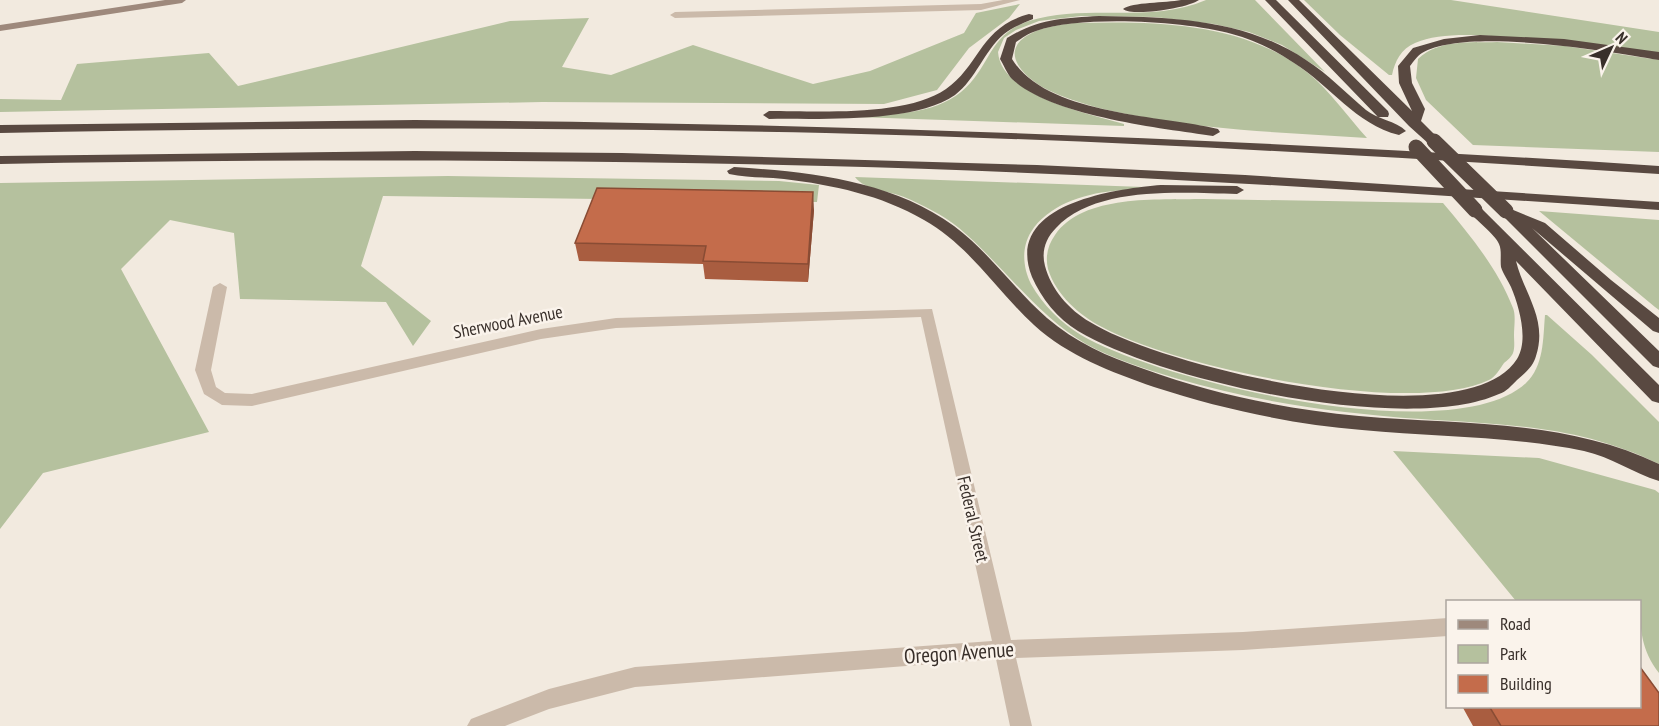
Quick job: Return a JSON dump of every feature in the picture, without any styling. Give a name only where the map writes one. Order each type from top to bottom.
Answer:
[{"type":"highway","points":[[680,125],[713,116],[850,113],[916,106],[936,100],[950,92],[962,81],[999,31],[1024,19],[1054,12],[1166,7],[1194,0]]},
{"type":"highway","points":[[1270,0],[1659,396]]},
{"type":"highway","points":[[1293,0],[1368,73],[1414,123],[1659,362]]},
{"type":"highway","points":[[1348,149],[1160,125],[1081,107],[1049,95],[1023,81],[1008,65],[1006,49],[1011,40],[1022,32],[1056,21],[1092,18],[1144,20],[1226,29],[1249,35],[1287,52],[1321,75],[1374,121],[1400,131]]},
{"type":"highway","points":[[1414,123],[1419,109],[1403,76],[1405,64],[1412,53],[1433,43],[1485,39],[1545,41],[1659,56]]},
{"type":"highway","points":[[0,129],[298,124],[680,125],[1075,136],[1348,149],[1659,170]]},
{"type":"highway","points":[[0,160],[287,155],[522,156],[911,164],[1354,185],[1659,206]]},
{"type":"highway","points":[[522,156],[757,172],[835,183],[872,192],[905,204],[934,219],[957,237],[1056,334],[1073,346],[1136,373],[1225,400],[1328,420],[1536,436],[1586,445],[1659,473]]},
{"type":"highway","points":[[1533,161],[1659,158]]},
{"type":"highway","points":[[1354,185],[1273,192],[1155,191],[1090,200],[1067,209],[1049,223],[1039,240],[1035,258],[1039,278],[1051,297],[1084,327],[1134,351],[1173,364],[1299,393],[1386,402],[1430,402],[1466,399],[1497,389],[1509,383],[1523,365],[1531,337],[1519,287],[1509,266],[1507,241]]},
{"type":"highway","points":[[1577,200],[1659,212]]},
{"type":"highway","points":[[1506,211],[1540,226],[1605,284],[1659,327]]},
{"type":"street","points":[[0,28],[182,0]]},
{"type":"street","points":[[675,15],[868,5],[981,7],[1017,0]]},
{"type":"street","name":"Sherwood Avenue","points":[[220,287],[203,370],[209,390],[222,399],[242,400],[284,394],[541,334],[616,323],[927,312]]},
{"type":"street","name":"Federal Street","points":[[927,312],[1021,726]]},
{"type":"street","name":"Oregon Avenue","points":[[478,726],[549,699],[635,677],[1004,649],[1243,640],[1446,627]]},
{"type":"green space","points":[[1206,0],[1255,0],[1325,72],[1282,45],[1249,32],[1214,24],[1155,17],[1081,16],[1039,21],[1016,30],[1004,38],[998,52],[1003,67],[1014,80],[1049,101],[1124,124],[1124,126],[856,117],[911,112],[950,100],[971,83],[997,43],[1005,35],[1015,27],[1029,21],[1073,14],[1163,11]]},
{"type":"green space","points":[[1304,0],[1451,0],[1659,32],[1659,53],[1499,37],[1445,36],[1429,38],[1410,46],[1399,56],[1392,75],[1389,75],[1340,35]]},
{"type":"green space","points":[[1020,4],[1009,18],[969,48],[937,90],[884,104],[542,102],[0,112],[0,99],[61,100],[77,64],[209,53],[238,86],[510,21],[589,18],[562,67],[611,75],[693,45],[813,84],[870,71],[964,33],[976,13]]},
{"type":"green space","points":[[1074,23],[1165,24],[1226,34],[1255,43],[1283,56],[1308,73],[1367,138],[1203,126],[1136,116],[1084,104],[1060,95],[1040,85],[1024,72],[1018,65],[1015,49],[1020,41],[1030,34]]},
{"type":"green space","points":[[1497,42],[1565,46],[1659,60],[1659,152],[1473,145],[1426,100],[1416,78],[1418,59],[1435,48],[1445,45]]},
{"type":"green space","points":[[448,176],[779,181],[819,185],[817,202],[383,196],[361,266],[431,321],[413,346],[386,302],[240,299],[234,233],[170,220],[121,269],[209,432],[43,473],[0,529],[0,183]]},
{"type":"green space","points":[[855,177],[1144,187],[1078,198],[1047,215],[1031,232],[1024,251],[1026,271],[1031,284],[1053,312],[1081,335],[1120,353],[1174,372],[1238,389],[1306,402],[1374,410],[1437,411],[1489,402],[1526,383],[1532,376],[1539,360],[1545,315],[1547,315],[1592,355],[1659,422],[1659,464],[1600,441],[1571,434],[1513,426],[1328,410],[1236,394],[1164,375],[1130,363],[1086,344],[1051,319],[975,242],[946,219],[904,197],[864,185]]},
{"type":"green space","points":[[1203,199],[1443,203],[1482,253],[1507,294],[1514,314],[1512,354],[1489,380],[1453,390],[1406,393],[1352,390],[1294,383],[1237,372],[1137,343],[1085,317],[1069,303],[1057,287],[1048,269],[1048,251],[1055,235],[1068,222],[1084,212],[1123,202]]},
{"type":"green space","points":[[1539,211],[1659,220],[1659,310],[1655,307]]},
{"type":"green space","points":[[1393,451],[1539,458],[1659,493],[1659,673],[1645,648],[1641,627],[1641,600],[1515,600]]},
{"type":"building","points":[[597,188],[813,192],[808,264],[703,261],[706,246],[575,243]]},
{"type":"building","points":[[1641,668],[1659,693],[1659,726],[1501,726],[1490,708],[1641,708]]}]
